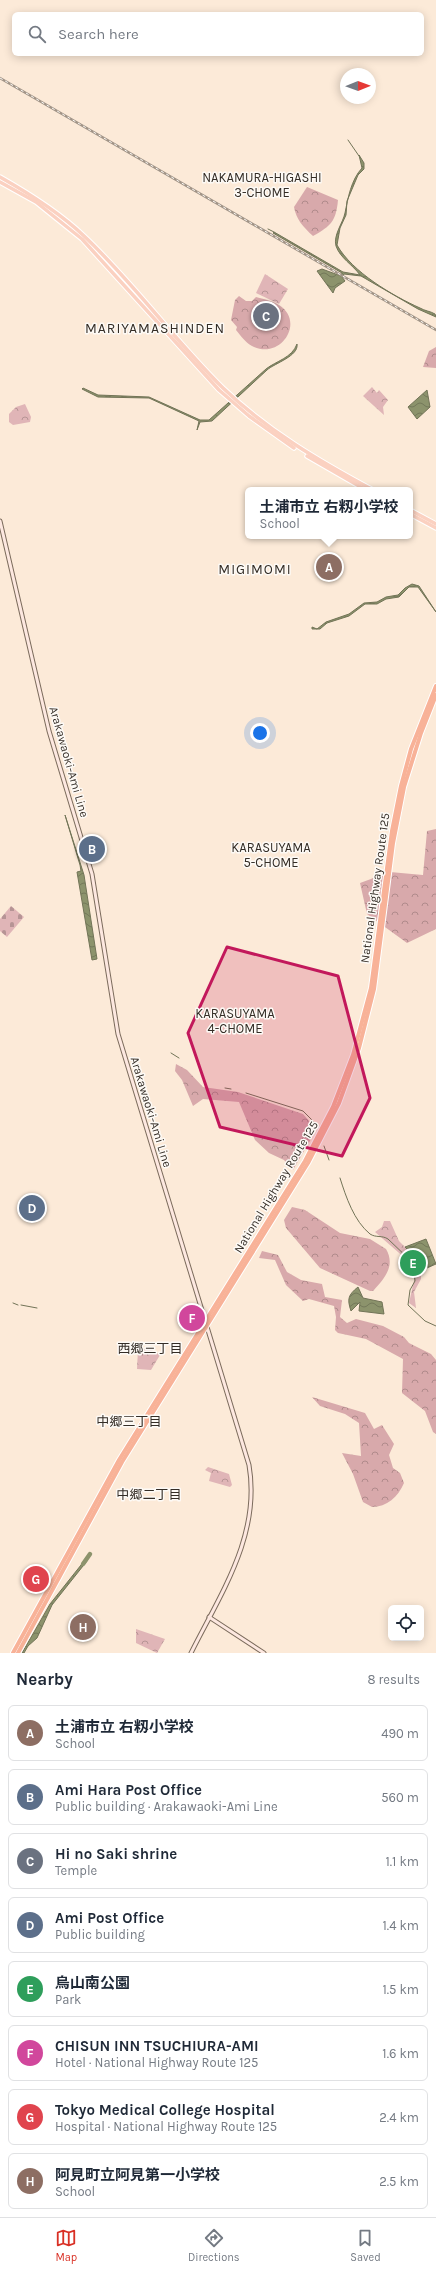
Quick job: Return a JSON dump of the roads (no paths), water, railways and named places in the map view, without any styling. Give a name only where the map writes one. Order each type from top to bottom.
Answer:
[{"type":"highway","name":"National Highway Route 125","points":[[13,1653],[119,1460],[316,1143],[333,1107],[360,1035],[374,973],[388,854],[398,800],[411,749],[436,686]]},
{"type":"highway","name":"National Highway Route 125","points":[[18,1653],[102,1496],[318,1145],[339,1103],[353,1068],[364,1034],[374,989],[393,843],[404,787],[416,745],[436,694]]},
{"type":"main road","points":[[0,177],[49,207],[84,236],[194,358],[251,413],[306,453],[368,487]]},
{"type":"main road","points":[[0,182],[36,202],[82,239],[196,365],[249,416],[323,467],[360,487]]},
{"type":"main road","points":[[413,512],[436,524]]},
{"type":"main road","points":[[413,516],[436,528]]},
{"type":"main road","name":"Arakawaoki-Ami Line","points":[[0,520],[49,731],[92,874],[115,1025],[246,1454],[251,1491],[250,1518],[243,1545],[191,1653]]},
{"type":"main road","points":[[209,1617],[264,1653]]},
{"type":"water","points":[[359,155],[364,163],[364,169],[358,175],[348,199],[350,189],[355,178],[362,168]]},
{"type":"water","points":[[347,204],[346,215],[340,228],[337,245],[344,255],[352,265],[374,282],[409,303],[435,314],[436,317],[418,309],[361,276],[344,274],[342,277],[345,281],[335,288],[333,293],[317,271],[322,269],[341,276],[342,273],[273,233],[274,232],[343,272],[360,275],[340,254],[335,242]]},
{"type":"water","points":[[297,344],[297,348],[290,356],[267,370],[212,421],[200,422],[197,430],[199,421],[149,398],[98,397],[82,389],[83,388],[98,395],[149,397],[200,420],[209,420],[266,369],[288,356],[295,349]]},
{"type":"water","points":[[427,390],[430,407],[417,419],[408,407]]},
{"type":"water","points":[[412,584],[419,586],[436,612],[418,587],[409,587],[399,597],[386,599],[377,604],[365,604],[349,616],[327,623],[320,629],[317,629],[326,622],[349,614],[364,603],[377,602],[386,597],[398,595]]},
{"type":"water","points":[[65,815],[84,875],[97,959],[92,960],[77,872],[81,871],[80,865]]},
{"type":"water","points":[[426,1239],[436,1264],[420,1271],[414,1256],[405,1247]]},
{"type":"water","points":[[358,1287],[363,1298],[382,1302],[384,1314],[359,1311],[360,1302],[351,1311],[349,1298],[352,1292]]},
{"type":"water","points":[[85,1560],[87,1561],[52,1605],[37,1638],[28,1646],[24,1653],[22,1653],[50,1604]]},
{"type":"waterway","points":[[348,140],[359,156]]},
{"type":"waterway","points":[[268,229],[274,232]]},
{"type":"waterway","points":[[171,1053],[179,1058]]},
{"type":"waterway","points":[[225,1088],[231,1089]]},
{"type":"waterway","points":[[246,1093],[303,1111],[316,1124]]},
{"type":"waterway","points":[[324,1146],[329,1160]]},
{"type":"waterway","points":[[340,1178],[351,1208],[364,1229],[374,1236],[388,1239],[410,1260],[414,1271],[415,1281],[410,1290],[408,1305],[425,1321],[436,1326]]},
{"type":"waterway","points":[[13,1303],[18,1305]]},
{"type":"waterway","points":[[21,1305],[37,1308]]},
{"type":"waterway","points":[[83,1564],[90,1554]]},
{"type":"railway","points":[[0,78],[436,330]]},
{"type":"place","name":"Hi no Saki shrine","points":[[266,316]]},
{"type":"place","name":"土浦市立 右籾小学校","points":[[329,567]]},
{"type":"place","name":"Ami Hara Post Office","points":[[92,849]]},
{"type":"place","name":"Ami Post Office","points":[[32,1208]]},
{"type":"place","name":"烏山南公園","points":[[413,1263]]},
{"type":"place","name":"CHISUN INN TSUCHIURA-AMI","points":[[192,1318]]},
{"type":"place","name":"Tokyo Medical College Hospital","points":[[36,1579]]},
{"type":"place","name":"阿見町立阿見第一小学校","points":[[83,1627]]},
{"type":"district","name":"NAKAMURA-HIGASHI 3-CHOME","points":[[262,184]]},
{"type":"district","name":"MARIYAMASHINDEN","points":[[155,328]]},
{"type":"district","name":"MIGIMOMI","points":[[255,569]]},
{"type":"district","name":"KARASUYAMA 5-CHOME","points":[[271,854]]},
{"type":"district","name":"KARASUYAMA 4-CHOME","points":[[235,1020]]},
{"type":"district","name":"西郷三丁目","points":[[150,1348]]},
{"type":"district","name":"中郷三丁目","points":[[129,1421]]},
{"type":"district","name":"中郷二丁目","points":[[149,1494]]}]
